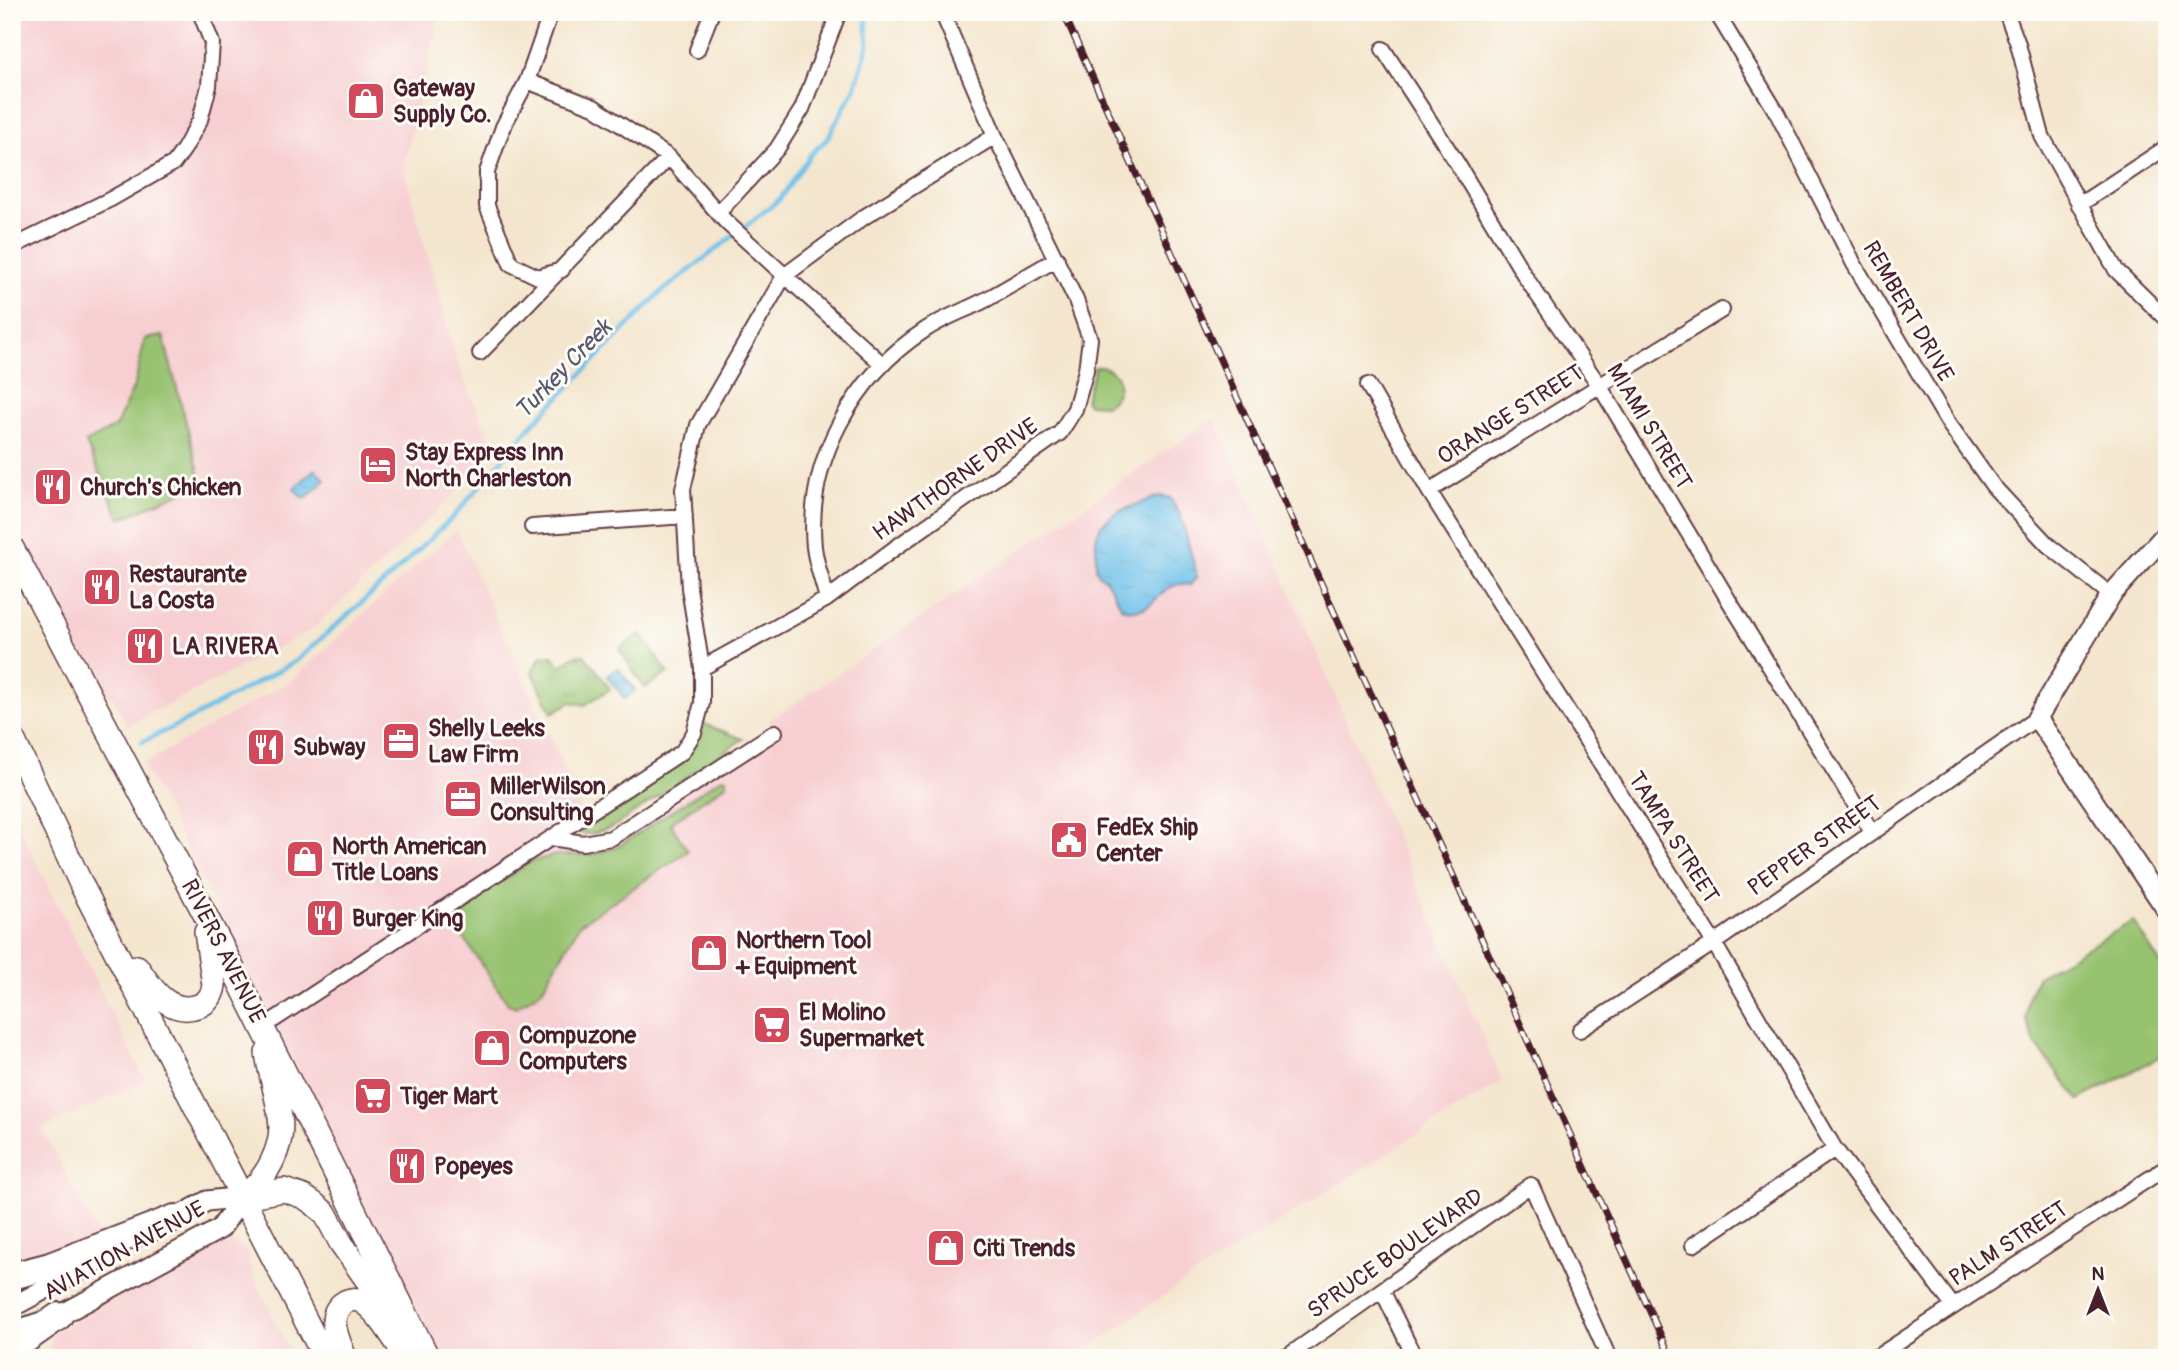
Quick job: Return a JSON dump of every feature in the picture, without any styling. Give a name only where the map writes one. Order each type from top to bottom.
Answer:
[{"type":"highway","points":[[12,1276],[50,1266],[175,1218]]},
{"type":"highway","points":[[12,1349],[59,1316]]},
{"type":"main road","name":"RIVERS AVENUE","points":[[12,548],[199,902],[428,1358]]},
{"type":"main road","points":[[12,737],[82,886],[325,1358]]},
{"type":"main road","points":[[82,886],[151,988],[167,1003],[181,1008],[201,1005],[213,993],[212,964],[199,902]]},
{"type":"main road","points":[[243,1197],[263,1177],[278,1147],[281,1119],[263,1027]]},
{"type":"main road","points":[[243,1197],[284,1190],[304,1197],[325,1213],[341,1243],[422,1358]]},
{"type":"main road","points":[[345,1358],[333,1324],[339,1308],[343,1303],[352,1300],[362,1301],[378,1317],[407,1358]]},
{"type":"street","points":[[12,247],[114,197],[174,163],[200,120],[209,86],[212,43],[200,12]]},
{"type":"street","points":[[551,12],[527,81],[503,127],[487,172],[487,206],[511,264],[538,277],[562,270]]},
{"type":"street","points":[[697,50],[712,12]]},
{"type":"street","points":[[722,217],[777,149],[802,109],[839,12]]},
{"type":"street","name":"HAWTHORNE DRIVE","points":[[702,668],[827,599],[1060,433],[1075,409],[1086,370],[1090,339],[1076,300],[995,136],[942,12]]},
{"type":"street","name":"REMBERT DRIVE","points":[[1716,12],[1777,113],[1854,264],[1949,424],[1993,486],[2048,545],[2111,595]]},
{"type":"street","points":[[2006,12],[2018,44],[2042,136],[2116,270],[2167,320]]},
{"type":"street","name":"MIAMI STREET","points":[[1382,49],[1457,163],[1526,278],[1600,385],[1872,832]]},
{"type":"street","points":[[527,81],[594,107],[669,158],[722,217],[783,276],[882,364]]},
{"type":"street","points":[[263,1027],[682,751],[695,733],[702,702],[702,668],[689,588],[684,489],[698,425],[783,276],[864,217],[995,136]]},
{"type":"street","points":[[2079,205],[2167,147]]},
{"type":"street","points":[[480,353],[669,158]]},
{"type":"street","points":[[827,599],[814,548],[814,500],[825,453],[853,400],[882,364],[926,329],[988,299],[1056,259]]},
{"type":"street","name":"ORANGE STREET","points":[[1429,491],[1722,310]]},
{"type":"street","name":"TAMPA STREET","points":[[1368,385],[1429,491],[1714,943],[1835,1149],[1953,1306]]},
{"type":"street","points":[[532,527],[685,516]]},
{"type":"street","points":[[2167,533],[2111,595],[2037,718],[2167,910]]},
{"type":"street","name":"PEPPER STREET","points":[[1580,1030],[1714,943],[2037,718]]},
{"type":"street","points":[[551,838],[583,844],[611,838],[775,732]]},
{"type":"street","points":[[1693,1245],[1835,1149]]},
{"type":"street","name":"PALM STREET","points":[[1875,1358],[2167,1167]]},
{"type":"street","name":"SPRUCE BOULEVARD","points":[[1285,1358],[1531,1185],[1609,1358]]},
{"type":"street","name":"AVIATION AVENUE","points":[[12,1307],[207,1201],[243,1197]]},
{"type":"street","name":"AVIATION AVENUE","points":[[12,1332],[59,1316],[220,1229],[243,1197]]},
{"type":"street","points":[[1381,1290],[1415,1358]]},
{"type":"shaded area","points":[[12,12],[441,12],[403,167],[460,370],[494,449],[445,504],[312,630],[127,726],[113,697],[101,691],[12,518]]},
{"type":"shaded area","points":[[1215,418],[1502,1081],[1182,1283],[1075,1358],[440,1358],[143,764],[292,680],[456,529],[579,800],[578,820],[552,837],[611,838],[775,732],[767,722]]},
{"type":"shaded area","points":[[12,813],[146,1081],[42,1129],[99,1236],[12,1269]]},
{"type":"shaded area","points":[[230,1241],[250,1253],[248,1262],[254,1277],[293,1358],[51,1358],[51,1333],[220,1242]]},
{"type":"green space","points":[[163,336],[202,483],[120,519],[86,443],[116,426],[135,384],[145,339]]},
{"type":"green space","points":[[1095,367],[1107,368],[1117,377],[1118,389],[1106,405],[1088,404],[1085,400]]},
{"type":"green space","points":[[641,634],[668,673],[645,688],[619,649]]},
{"type":"green space","points":[[542,655],[553,656],[560,666],[576,655],[584,655],[610,689],[585,705],[571,702],[552,713],[532,671]]},
{"type":"green space","points":[[702,723],[743,739],[613,827],[593,834],[582,834],[578,831],[676,761]]},
{"type":"green space","points":[[726,778],[724,786],[670,823],[688,851],[580,924],[541,991],[516,1007],[508,1004],[458,929],[456,918],[461,907],[530,862],[556,855],[593,855],[619,846],[720,779]]},
{"type":"green space","points":[[2133,921],[2167,974],[2167,1053],[2079,1100],[2035,1044],[2026,1020],[2029,995],[2038,976]]},
{"type":"water","points":[[315,469],[325,480],[305,499],[294,489]]},
{"type":"water","points":[[1159,496],[1170,498],[1181,517],[1197,576],[1190,585],[1171,587],[1143,608],[1122,608],[1106,579],[1100,576],[1096,569],[1096,538],[1101,525],[1117,512]]},
{"type":"water","points":[[618,668],[635,690],[625,699],[607,676]]},
{"type":"waterway","name":"Turkey Creek","points":[[142,742],[196,716],[296,661],[454,516],[531,426],[659,294],[780,199],[811,154],[827,139],[855,88],[868,45],[866,12]]},
{"type":"railway","points":[[1063,12],[1671,1358]]},
{"type":"place","name":"Gateway Supply Co.","points":[[366,101]]},
{"type":"place","name":"Stay Express Inn North Charleston","points":[[378,465]]},
{"type":"place","name":"Church's Chicken","points":[[53,487]]},
{"type":"place","name":"Restaurante La Costa","points":[[102,587]]},
{"type":"place","name":"LA RIVERA","points":[[145,646]]},
{"type":"place","name":"Shelly Leeks Law Firm","points":[[401,741]]},
{"type":"place","name":"Subway","points":[[266,747]]},
{"type":"place","name":"MillerWilson Consulting","points":[[463,799]]},
{"type":"place","name":"FedEx Ship Center","points":[[1069,840]]},
{"type":"place","name":"North American Title Loans","points":[[305,859]]},
{"type":"place","name":"Burger King","points":[[325,918]]},
{"type":"place","name":"Northern Tool + Equipment","points":[[709,953]]},
{"type":"place","name":"El Molino Supermarket","points":[[772,1025]]},
{"type":"place","name":"Compuzone Computers","points":[[492,1048]]},
{"type":"place","name":"Tiger Mart","points":[[373,1096]]},
{"type":"place","name":"Popeyes","points":[[407,1166]]},
{"type":"place","name":"Citi Trends","points":[[946,1248]]}]
